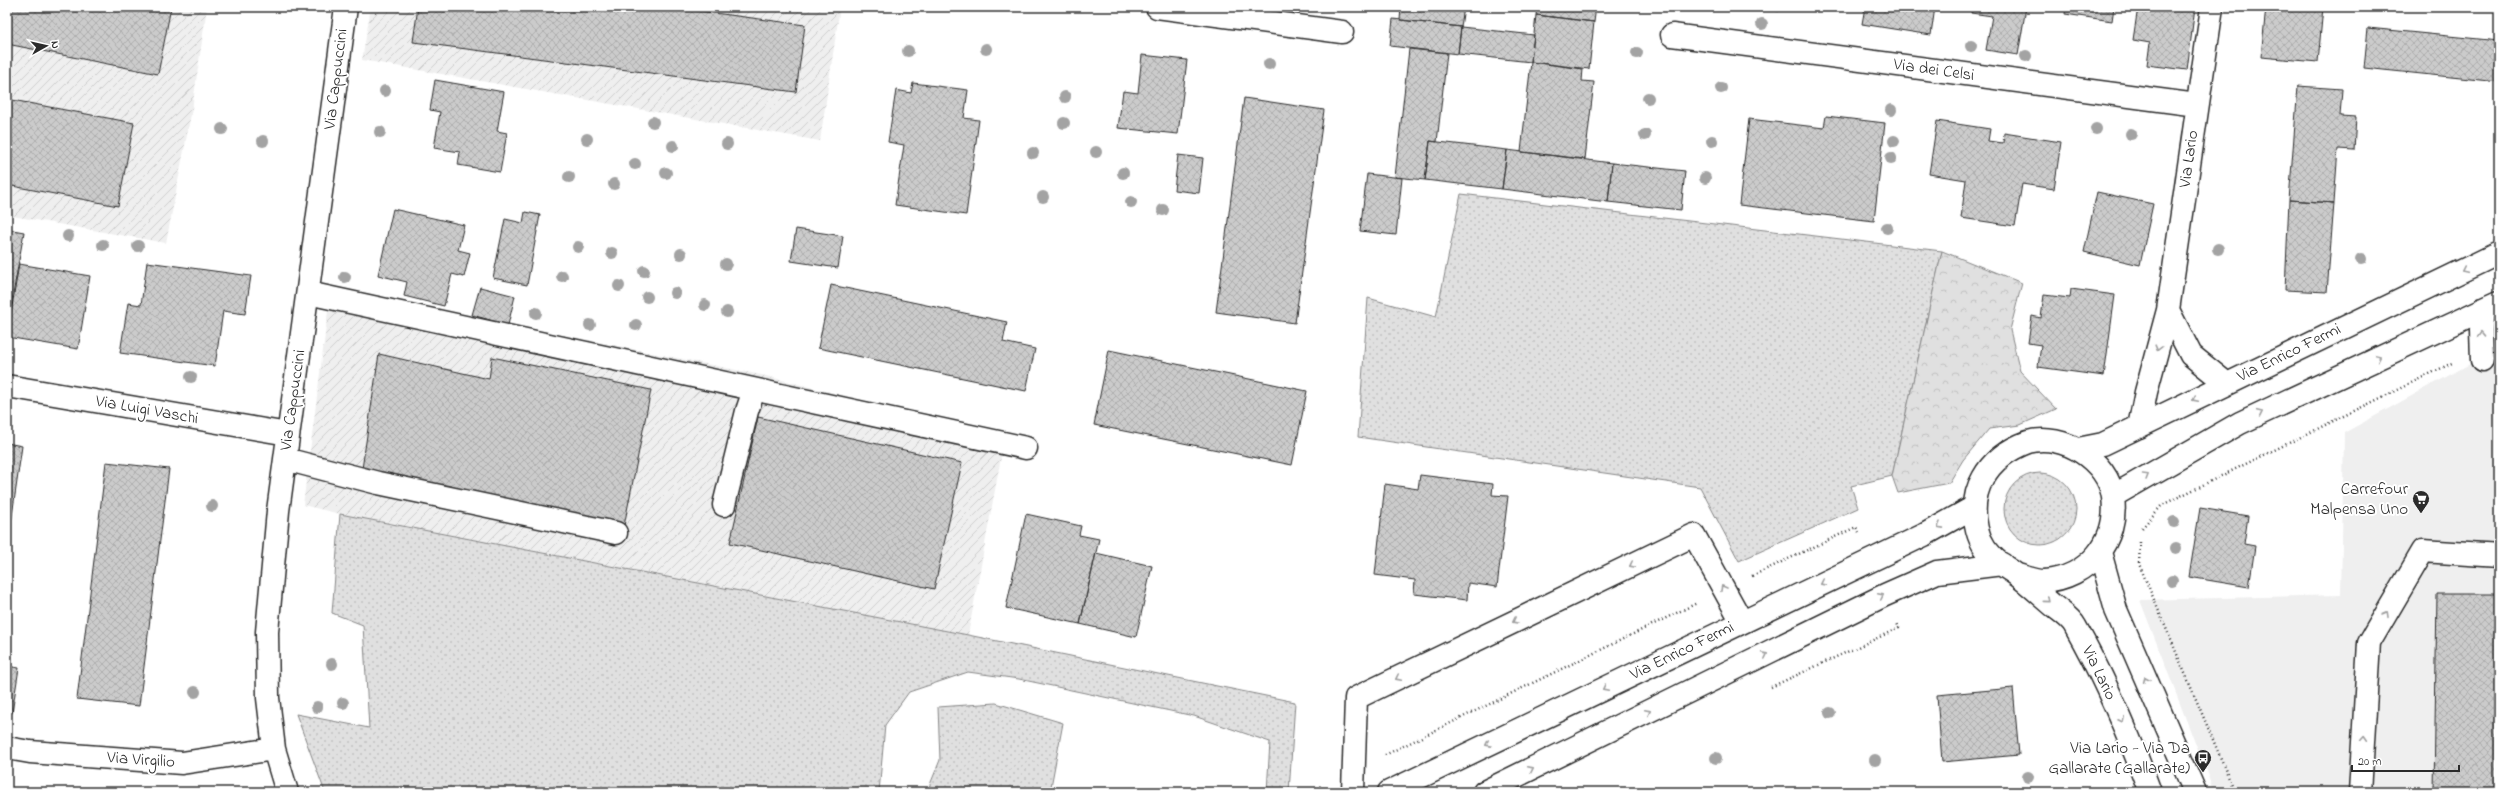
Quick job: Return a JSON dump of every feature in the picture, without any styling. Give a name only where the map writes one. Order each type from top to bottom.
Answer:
[{"type":"street","name":"Via Cappuccini","points":[[287,792],[274,749],[268,698],[267,632],[288,434],[346,7]]},
{"type":"street","points":[[1157,7],[1342,32]]},
{"type":"street","name":"Via Lario","points":[[2139,426],[2146,392],[2168,310],[2212,7]]},
{"type":"street","name":"Via dei Celsi","points":[[1672,35],[2197,105]]},
{"type":"street","name":"Via Enrico Fermi","points":[[2078,449],[2103,444],[2499,253]]},
{"type":"street","points":[[308,293],[1026,448]]},
{"type":"street","points":[[2482,354],[2481,330],[2491,306]]},
{"type":"street","points":[[2113,496],[2240,422],[2491,306]]},
{"type":"street","points":[[2168,310],[2191,355],[2227,384]]},
{"type":"street","name":"Via Luigi Vaschi","points":[[7,386],[288,434]]},
{"type":"street","points":[[724,505],[747,411],[754,390]]},
{"type":"street","points":[[1484,792],[1885,595],[1937,572],[2009,570],[2043,581],[2068,576],[2091,563],[2100,552],[2112,528],[2113,496],[2104,472],[2078,449],[2049,441],[2035,440],[2013,447],[1990,465],[1979,485],[1974,507],[1978,532],[1991,556],[2009,570]]},
{"type":"street","points":[[285,459],[378,483],[616,533]]},
{"type":"street","name":"Via Enrico Fermi","points":[[1389,792],[1924,535],[1974,507]]},
{"type":"street","points":[[1353,792],[1356,698],[1694,535],[1742,622]]},
{"type":"street","points":[[2360,792],[2369,643],[2423,551],[2499,556]]},
{"type":"street","points":[[2100,552],[2116,610],[2195,792]]},
{"type":"street","name":"Via Lario","points":[[2009,570],[2074,623],[2126,729],[2150,792]]},
{"type":"street","name":"Via Virgilio","points":[[7,748],[30,752],[182,763],[274,749]]},
{"type":"path","points":[[2140,530],[2162,505],[2482,354]]},
{"type":"path","points":[[1309,792],[1724,589],[1856,527],[1871,560]]},
{"type":"path","points":[[2140,537],[2139,564],[2235,792]]},
{"type":"shaded area","points":[[7,7],[207,7],[192,109],[166,243],[7,215]]},
{"type":"shaded area","points":[[371,7],[840,7],[820,141],[362,60]]},
{"type":"shaded area","points":[[331,288],[766,376],[1005,436],[968,635],[340,514],[303,505]]},
{"type":"shaded area","name":"Carrefour Malpensa Uno","points":[[2499,348],[2499,792],[2214,792],[2140,600],[2341,595],[2344,433]]},
{"type":"green space","points":[[1461,194],[1942,251],[1892,476],[1851,486],[1858,508],[1739,561],[1700,487],[1358,437],[1368,298],[1436,317]]},
{"type":"green space","points":[[1942,251],[2022,283],[2010,330],[2020,371],[2056,409],[2020,425],[1989,429],[1963,460],[1949,483],[1898,493],[1892,476]]},
{"type":"green space","points":[[2033,473],[2047,473],[2054,475],[2066,483],[2074,495],[2076,509],[2074,523],[2066,535],[2054,543],[2047,545],[2033,545],[2026,543],[2014,535],[2006,523],[2004,516],[2004,502],[2006,495],[2014,483],[2026,475]]},
{"type":"green space","points":[[340,514],[968,635],[1295,702],[1289,792],[1267,792],[1270,742],[1194,716],[1019,679],[968,672],[909,692],[885,725],[879,792],[325,792],[296,714],[369,728],[363,625],[332,613]]},
{"type":"green space","points":[[996,703],[1063,723],[1050,792],[927,792],[940,760],[938,707]]},
{"type":"building","points":[[7,7],[171,7],[158,74],[7,44]]},
{"type":"building","points":[[418,7],[669,7],[805,25],[796,92],[413,42]]},
{"type":"building","points":[[1401,7],[1464,7],[1461,27],[1400,20]]},
{"type":"building","points":[[1537,7],[1596,7],[1594,22],[1536,15]]},
{"type":"building","points":[[1749,7],[1780,7],[1779,11]]},
{"type":"building","points":[[1865,7],[1935,7],[1931,35],[1862,24]]},
{"type":"building","points":[[1972,7],[2026,7],[2018,55],[1986,50],[1992,16],[1971,13]]},
{"type":"building","points":[[2066,7],[2114,7],[2112,21],[2065,14]]},
{"type":"building","points":[[2138,7],[2195,7],[2187,70],[2147,65],[2150,43],[2133,40]]},
{"type":"building","points":[[2266,7],[2323,7],[2318,62],[2261,57]]},
{"type":"building","points":[[1536,15],[1594,22],[1589,69],[1531,62]]},
{"type":"building","points":[[1393,19],[1461,27],[1458,54],[1390,46]]},
{"type":"building","points":[[1461,27],[1534,35],[1531,62],[1458,54]]},
{"type":"building","points":[[2368,28],[2499,41],[2499,82],[2364,68]]},
{"type":"building","points":[[1409,49],[1447,53],[1437,142],[1430,141],[1425,180],[1395,177]]},
{"type":"building","points":[[1142,55],[1187,60],[1178,134],[1118,128],[1123,91],[1138,93]]},
{"type":"building","points":[[1531,62],[1583,69],[1582,81],[1594,82],[1585,159],[1521,152]]},
{"type":"building","points":[[435,80],[504,92],[497,131],[507,133],[500,172],[458,165],[460,152],[434,148],[440,112],[430,110]]},
{"type":"building","points":[[913,83],[968,90],[964,118],[979,120],[966,215],[895,205],[904,145],[888,142],[896,90],[911,93]]},
{"type":"building","points":[[2298,86],[2342,89],[2340,116],[2356,117],[2354,150],[2338,149],[2334,203],[2289,200]]},
{"type":"building","points":[[1244,98],[1324,110],[1295,323],[1216,312]]},
{"type":"building","points":[[7,99],[134,123],[118,206],[7,185]]},
{"type":"building","points":[[1826,116],[1885,123],[1874,221],[1739,205],[1749,119],[1824,128]]},
{"type":"building","points":[[1937,121],[1990,129],[1988,141],[2003,143],[2004,133],[2061,142],[2054,189],[2022,184],[2015,226],[1961,218],[1966,180],[1929,174]]},
{"type":"building","points":[[1430,141],[1507,150],[1502,189],[1425,180]]},
{"type":"building","points":[[1507,150],[1612,163],[1608,202],[1502,189]]},
{"type":"building","points":[[1178,155],[1203,158],[1199,193],[1174,190]]},
{"type":"building","points":[[1612,163],[1685,171],[1681,210],[1608,202]]},
{"type":"building","points":[[1367,174],[1402,178],[1396,235],[1360,231]]},
{"type":"building","points":[[2097,192],[2153,204],[2140,265],[2084,252]]},
{"type":"building","points":[[2289,200],[2334,203],[2327,292],[2285,290]]},
{"type":"building","points":[[393,209],[464,225],[458,250],[470,253],[464,277],[452,274],[444,306],[404,296],[407,282],[378,275]]},
{"type":"building","points":[[525,212],[540,215],[527,285],[493,278],[505,219],[523,223]]},
{"type":"building","points":[[7,229],[24,232],[11,306],[7,306]]},
{"type":"building","points":[[796,229],[843,236],[838,268],[791,261]]},
{"type":"building","points":[[147,262],[251,276],[245,314],[223,311],[215,366],[120,353],[128,303],[141,305]]},
{"type":"building","points":[[19,264],[90,276],[78,349],[7,337]]},
{"type":"building","points":[[831,285],[1007,322],[1003,342],[1035,349],[1026,391],[818,348]]},
{"type":"building","points":[[480,287],[515,296],[508,325],[472,315]]},
{"type":"building","points":[[2071,289],[2115,295],[2104,376],[2038,367],[2041,345],[2028,343],[2032,316],[2041,318],[2044,295],[2070,298]]},
{"type":"building","points":[[1109,350],[1307,391],[1292,465],[1094,425]]},
{"type":"building","points":[[379,354],[489,379],[492,357],[651,390],[624,526],[362,469]]},
{"type":"building","points":[[758,417],[962,463],[934,589],[730,543]]},
{"type":"building","points":[[7,443],[22,446],[7,551]]},
{"type":"building","points":[[106,462],[169,469],[139,706],[77,699]]},
{"type":"building","points":[[1420,475],[1493,484],[1492,495],[1508,496],[1497,587],[1468,583],[1467,600],[1414,594],[1415,580],[1375,575],[1385,484],[1418,489]]},
{"type":"building","points":[[2200,508],[2248,516],[2244,544],[2255,546],[2249,587],[2189,577]]},
{"type":"building","points":[[1026,514],[1081,526],[1079,535],[1099,539],[1080,624],[1006,608]]},
{"type":"building","points":[[1096,553],[1152,566],[1136,637],[1080,624]]},
{"type":"building","points":[[2437,594],[2499,594],[2499,792],[2434,792]]},
{"type":"building","points":[[7,666],[19,668],[12,713],[7,712]]},
{"type":"building","points":[[2013,688],[2019,755],[1942,762],[1937,695]]},
{"type":"building","points":[[1624,790],[1640,792],[1624,792]]},
{"type":"place","name":"Carrefour Malpensa Uno","points":[[2421,514]]},
{"type":"place","name":"Via Lario - Via Da Gallarate (Gallarate)","points":[[2203,773]]}]
